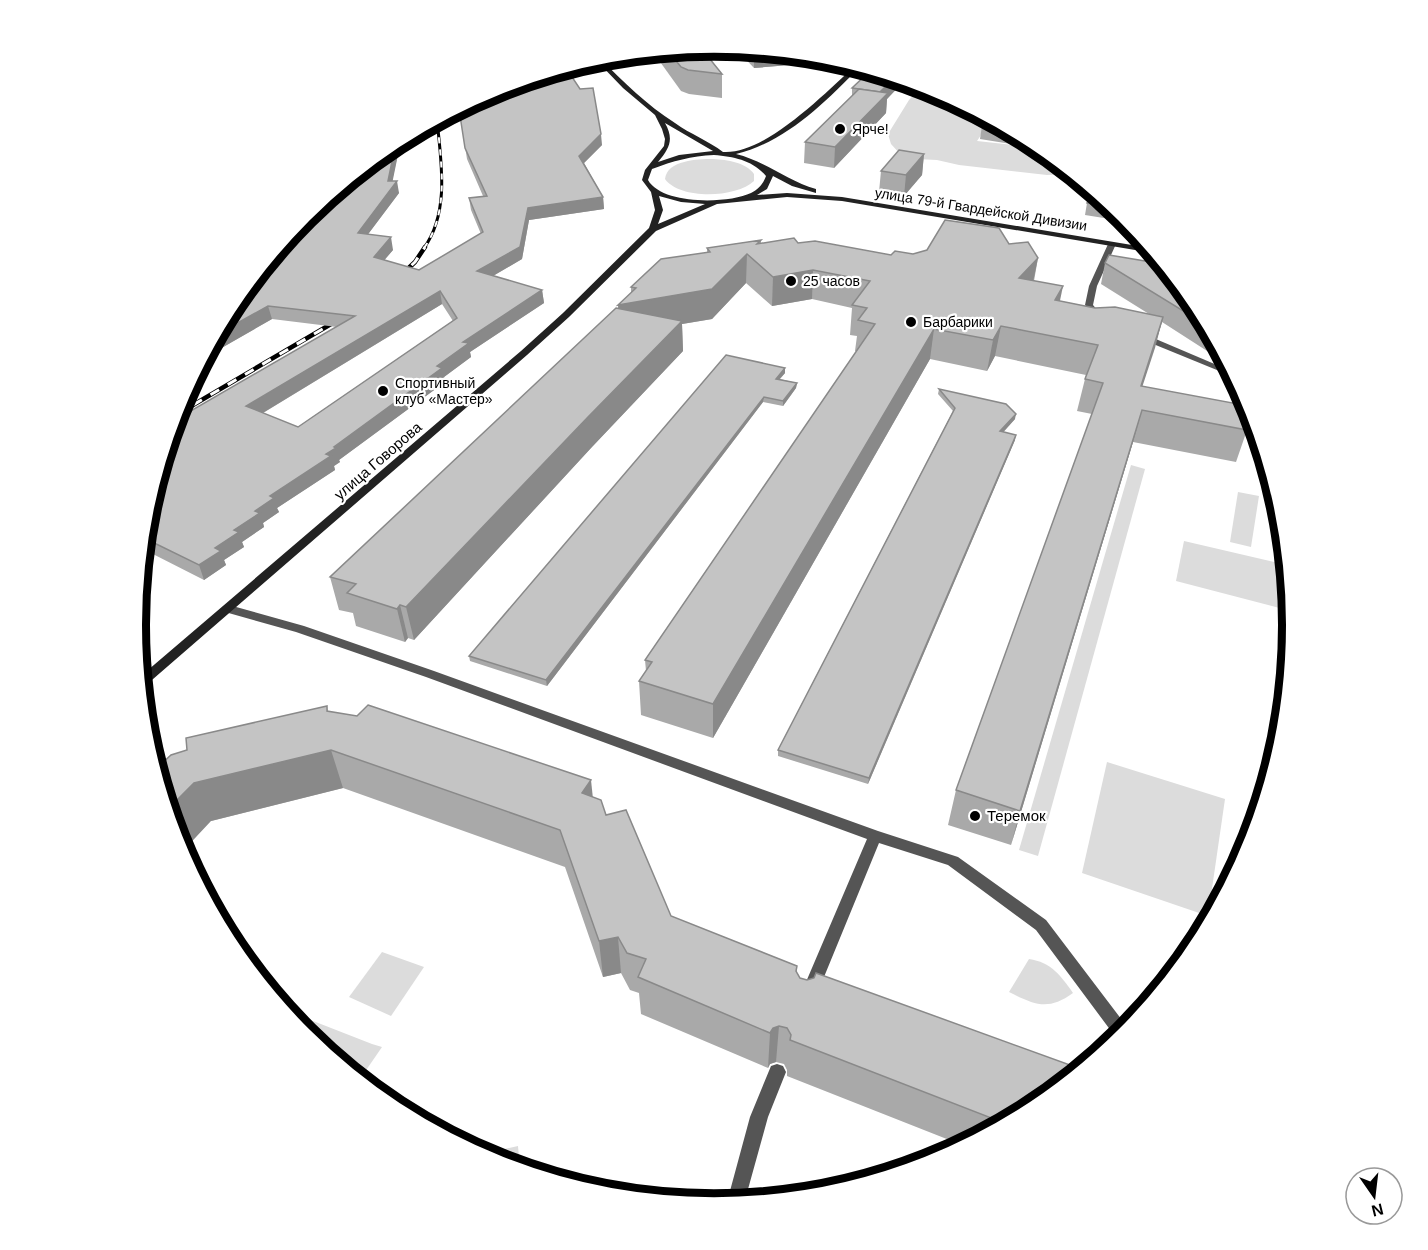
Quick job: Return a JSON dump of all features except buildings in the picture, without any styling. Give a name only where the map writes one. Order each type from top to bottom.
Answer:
[{"type":"main road","points":[[606,67],[658,115],[724,154]]},
{"type":"main road","points":[[654,191],[681,200],[716,202],[758,192],[765,187],[770,176],[758,155],[768,143],[849,73]]},
{"type":"main road","points":[[653,229],[659,210],[654,191],[645,180],[646,172],[667,147],[669,139],[667,130],[658,115]]},
{"type":"main road","points":[[652,166],[682,156],[741,152],[768,143]]},
{"type":"main road","name":"улица 79-й Гвардейской Дивизии","points":[[724,154],[763,167],[801,188],[842,200]]},
{"type":"main road","name":"улица 79-й Гвардейской Дивизии","points":[[736,199],[787,195],[842,200],[1139,248]]},
{"type":"main road","name":"улица Говорова","points":[[149,677],[566,315],[653,229],[716,202]]},
{"type":"street","points":[[1110,322],[1100,318],[1089,305],[1093,286],[1112,244]]},
{"type":"street","points":[[1131,331],[1221,370]]},
{"type":"street","points":[[229,609],[300,629],[430,674],[874,836],[953,861],[1041,925],[1117,1025]]},
{"type":"street","points":[[803,1006],[874,836]]},
{"type":"street","points":[[738,1192],[759,1117],[777,1072]]},
{"type":"shaded area","points":[[915,94],[965,116],[986,127],[977,141],[1018,145],[1061,174],[959,165],[901,155],[891,144],[888,134]]},
{"type":"shaded area","points":[[713,159],[741,164],[754,174],[754,181],[735,191],[708,194],[683,191],[672,186],[665,179],[671,168],[677,164],[692,160]]},
{"type":"shaded area","points":[[1131,465],[1145,469],[1038,856],[1019,850]]},
{"type":"shaded area","points":[[1238,492],[1259,496],[1251,547],[1230,542]]},
{"type":"shaded area","points":[[1184,541],[1278,563],[1282,609],[1176,581]]},
{"type":"shaded area","points":[[1107,762],[1225,799],[1210,901],[1203,914],[1082,873]]},
{"type":"shaded area","points":[[382,952],[424,967],[391,1016],[349,997]]},
{"type":"shaded area","points":[[1029,959],[1049,967],[1060,976],[1073,993],[1056,1002],[1041,1004],[1009,992]]},
{"type":"shaded area","points":[[303,1017],[372,1044],[382,1047],[364,1073]]},
{"type":"shaded area","points":[[518,1146],[519,1158],[498,1150]]},
{"type":"railway","points":[[424,248],[438,219],[441,202],[442,169],[438,129]]},
{"type":"railway","points":[[397,279],[415,262],[425,247]]},
{"type":"railway","points":[[189,407],[343,317]]},
{"type":"place","name":"Ярче!","points":[[840,129]]},
{"type":"place","name":"25 часов","points":[[791,281]]},
{"type":"place","name":"Барбарики","points":[[911,322]]},
{"type":"place","name":"Спортивный клуб «Мастер»","points":[[383,391]]},
{"type":"place","name":"Теремок","points":[[975,816]]}]
